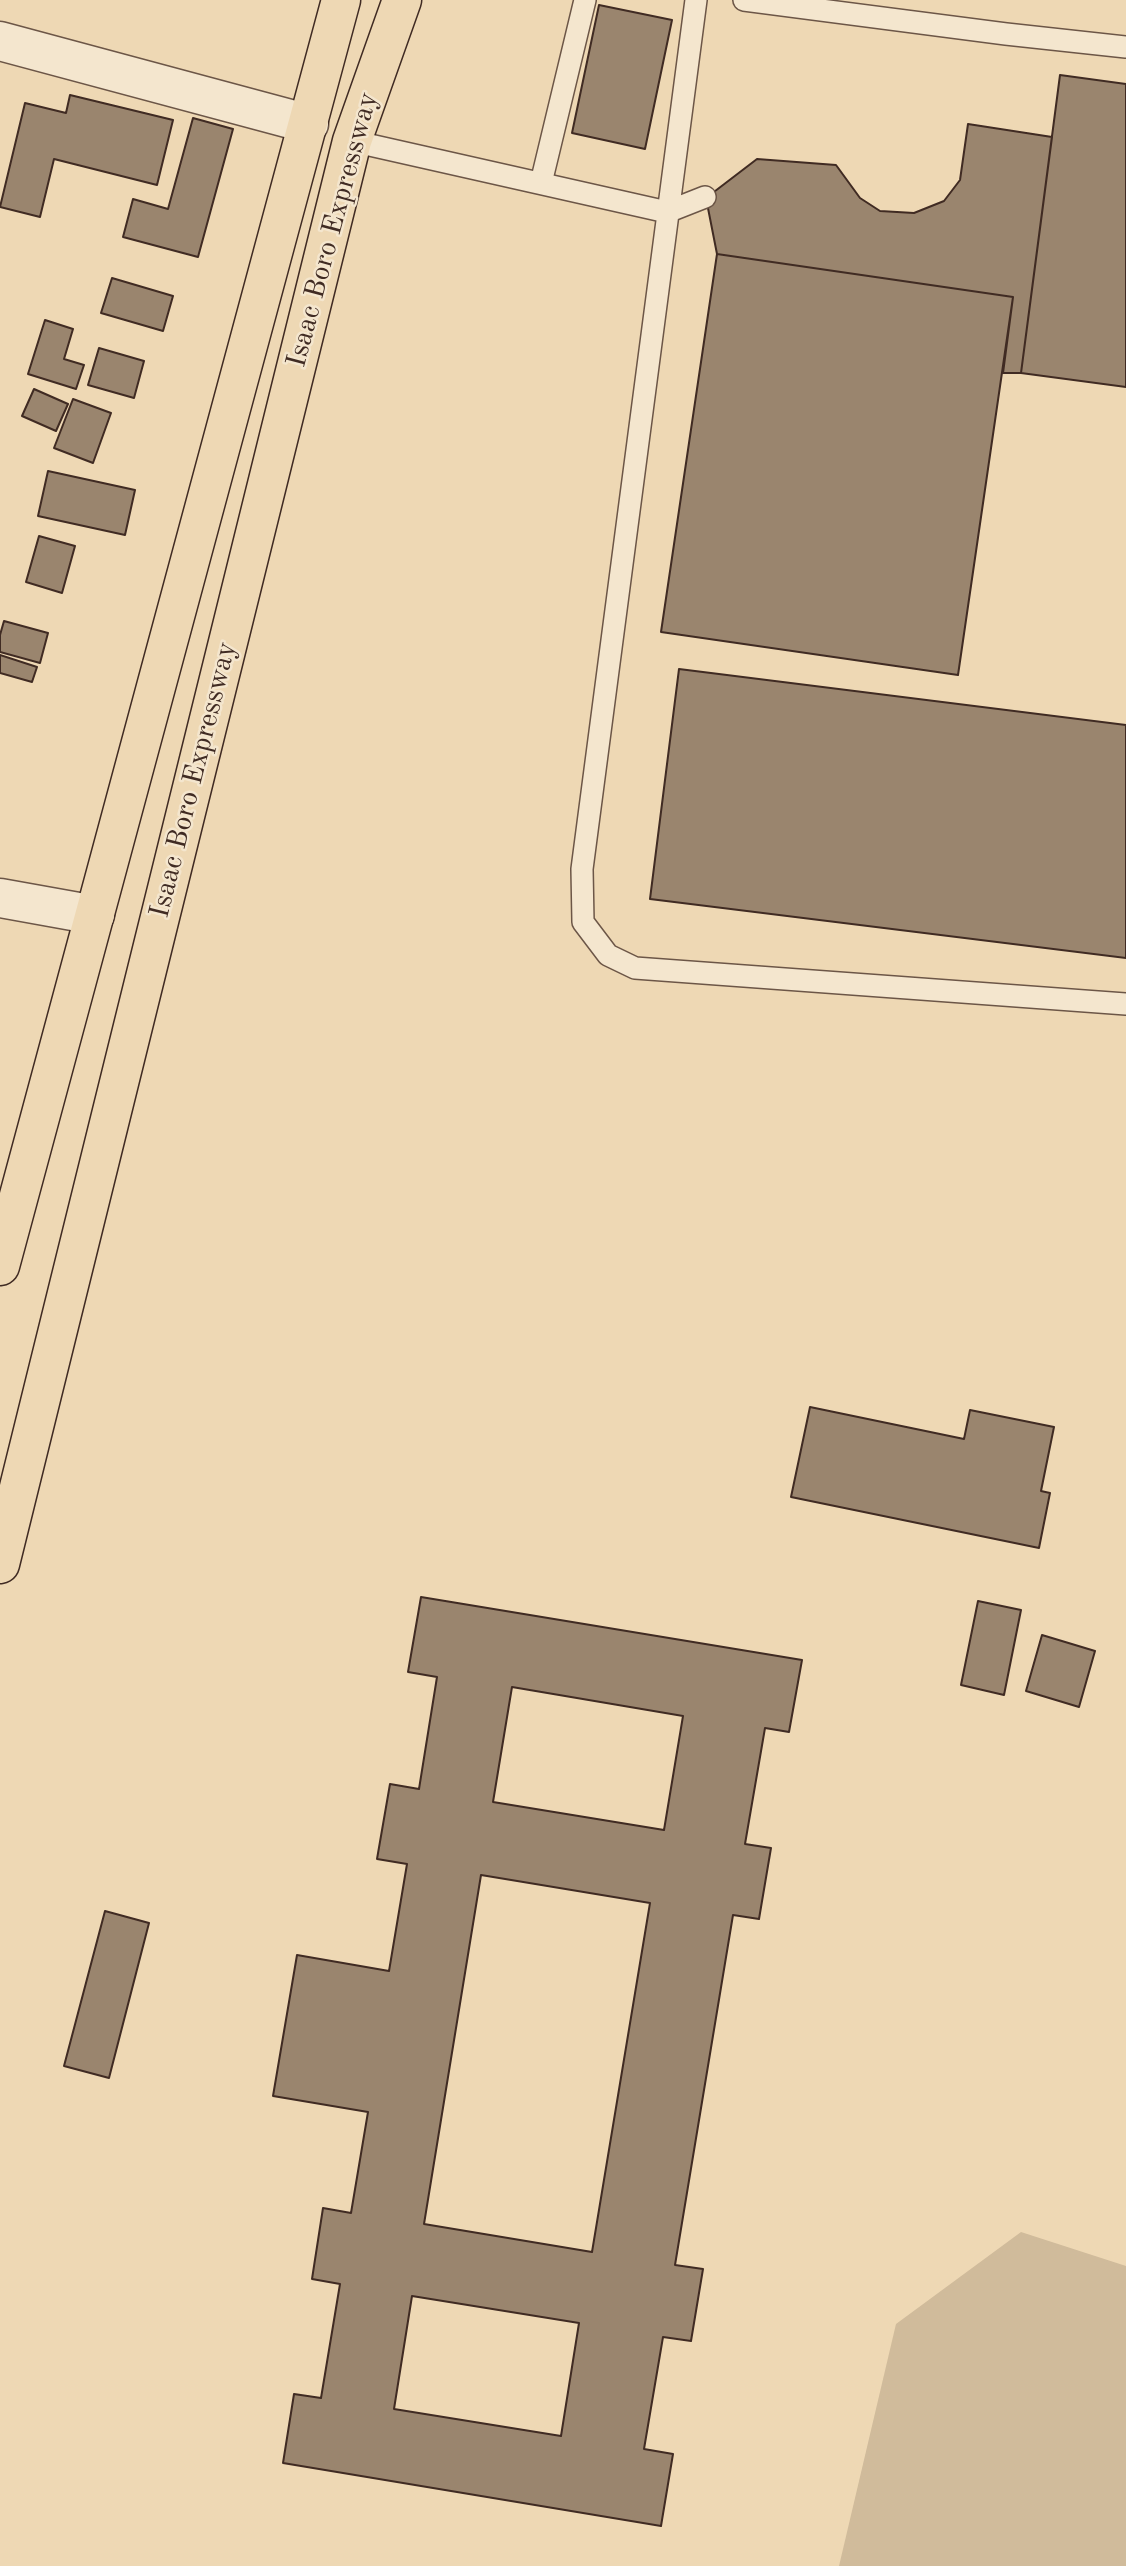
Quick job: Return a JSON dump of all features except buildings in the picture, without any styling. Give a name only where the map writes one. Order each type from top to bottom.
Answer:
[{"type":"main road","name":"Isaac Boro Expressway","points":[[0,1266],[341,0]]},
{"type":"main road","name":"Isaac Boro Expressway","points":[[0,1564],[352,141],[402,0]]},
{"type":"street","points":[[0,41],[309,124]]},
{"type":"street","points":[[0,898],[95,915]]},
{"type":"lane","points":[[541,183],[585,0]]},
{"type":"lane","points":[[696,0],[582,869],[583,922],[608,955],[635,968],[1126,1004]]},
{"type":"lane","points":[[744,0],[1126,47]]},
{"type":"lane","points":[[352,141],[667,212],[705,197]]},
{"type":"shaded area","points":[[1021,2232],[1126,2266],[1126,2566],[839,2566],[896,2324]]}]
